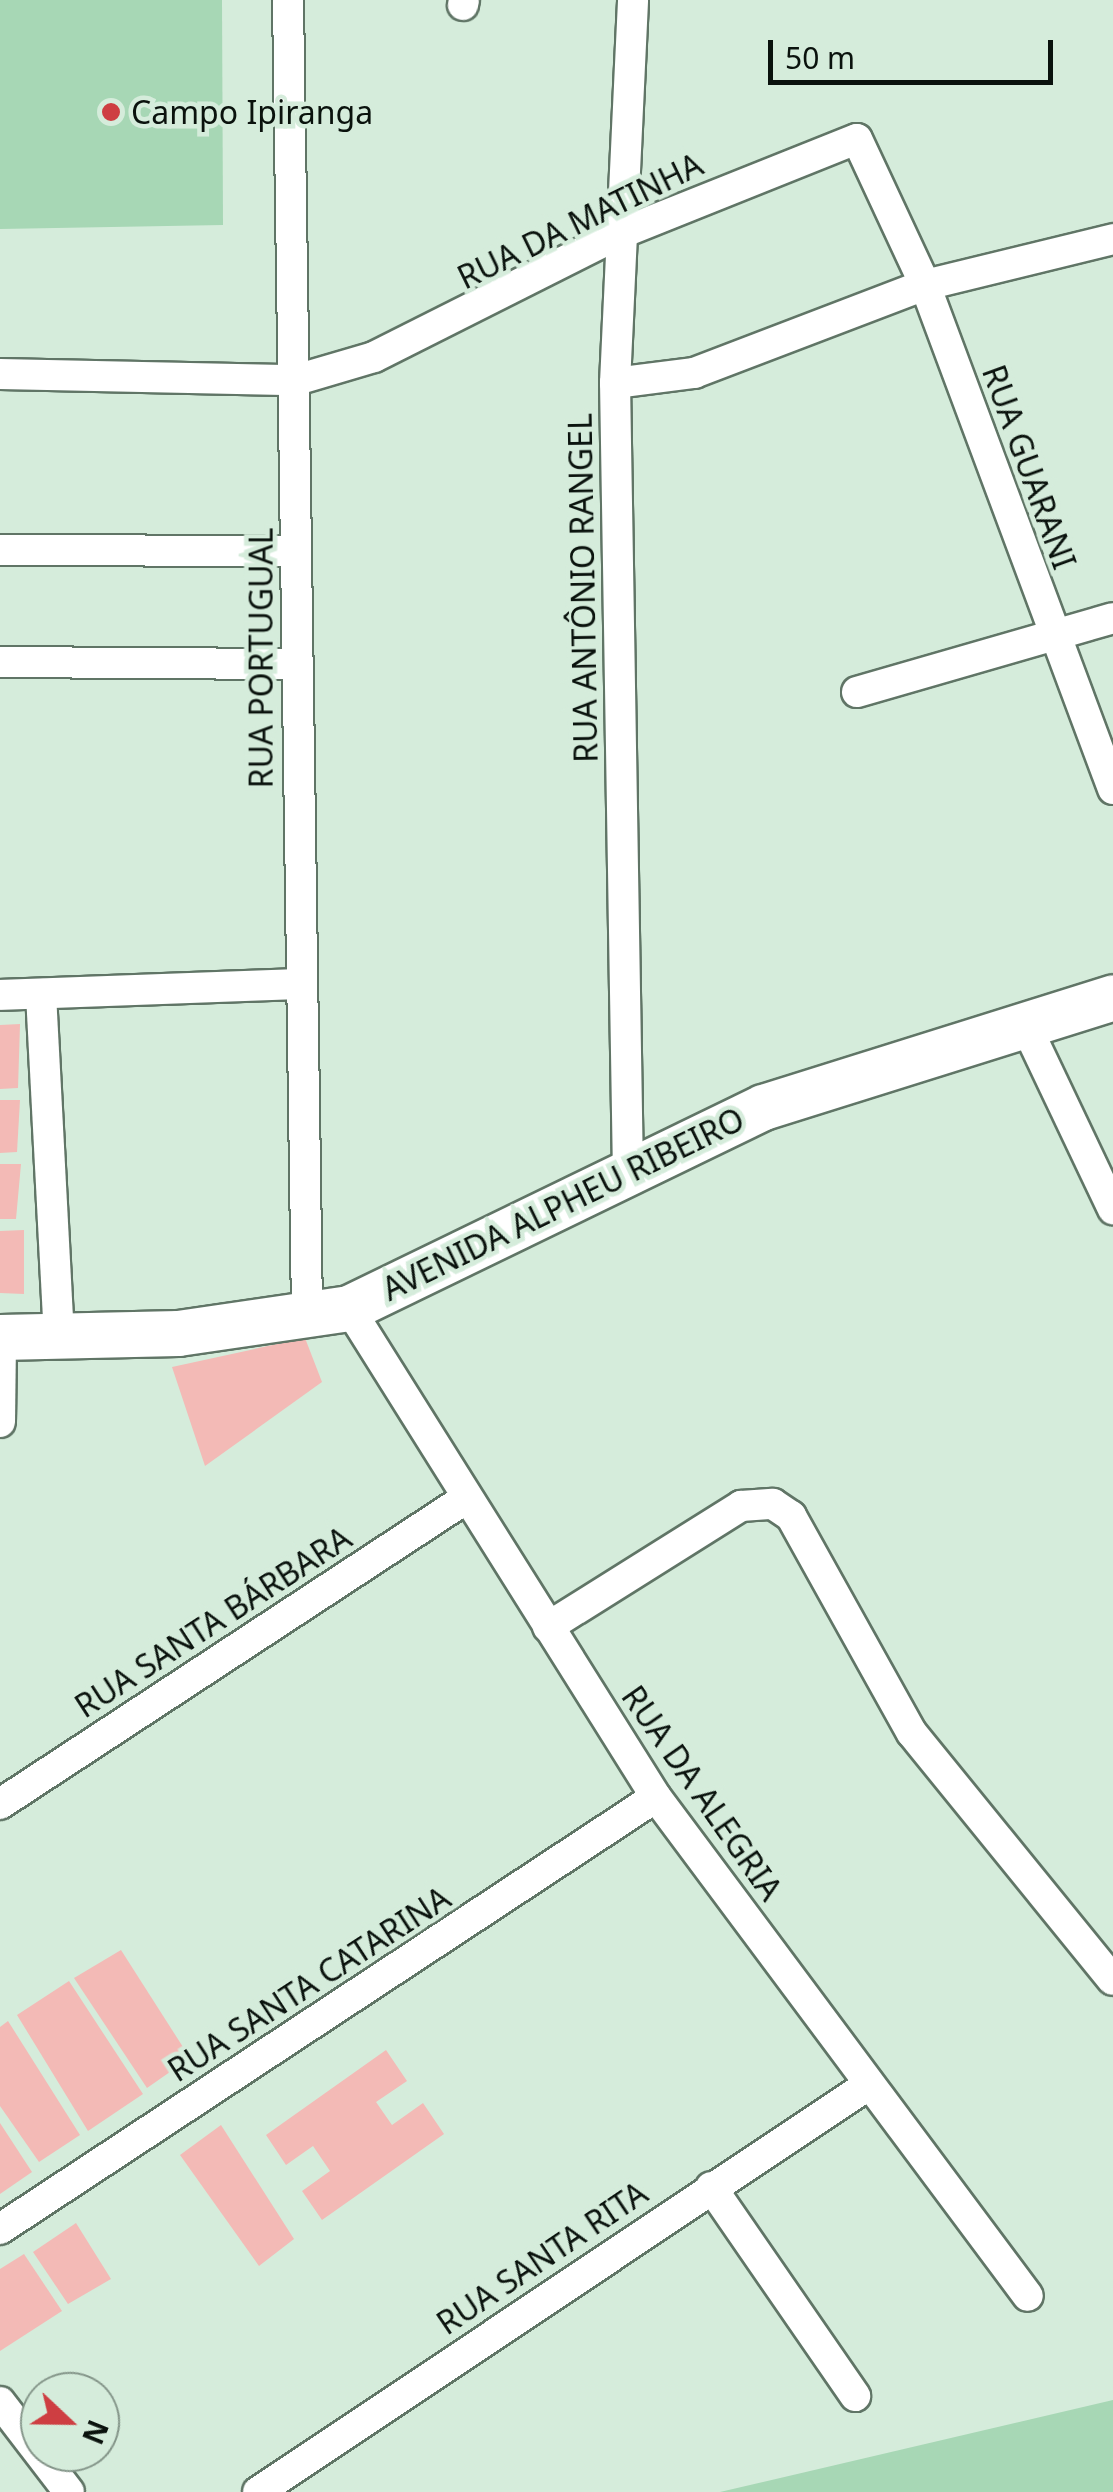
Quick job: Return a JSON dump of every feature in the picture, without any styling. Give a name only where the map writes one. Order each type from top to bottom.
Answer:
[{"type":"street","name":"RUA PORTUGUAL","points":[[288,0],[296,380],[298,984],[328,1312]]},
{"type":"street","name":"RUA ANTÔNIO RANGEL","points":[[628,1174],[615,383],[632,0]]},
{"type":"street","name":"RUA DA MATINHA","points":[[296,380],[455,322],[619,234],[841,140],[867,147],[878,172]]},
{"type":"street","name":"RUA GUARANI","points":[[878,172],[926,286],[1113,789]]},
{"type":"street","points":[[615,383],[750,357],[926,286],[1113,239]]},
{"type":"street","points":[[0,374],[296,380]]},
{"type":"street","points":[[0,550],[295,551]]},
{"type":"street","points":[[856,692],[1055,638],[1113,618]]},
{"type":"street","points":[[0,662],[295,664]]},
{"type":"street","points":[[0,995],[298,984]]},
{"type":"street","points":[[42,994],[60,1341]]},
{"type":"street","name":"AVENIDA ALPHEU RIBEIRO","points":[[1,1337],[60,1341],[328,1312],[628,1174],[763,1106],[1113,997]]},
{"type":"street","points":[[1026,1026],[1113,1208]]},
{"type":"street","name":"RUA DA ALEGRIA","points":[[328,1312],[465,1500],[656,1797],[1028,2296]]},
{"type":"street","points":[[0,1422],[1,1337]]},
{"type":"street","name":"RUA SANTA BÁRBARA","points":[[0,1804],[465,1500]]},
{"type":"street","points":[[548,1627],[741,1506],[773,1504],[792,1516],[912,1733],[1113,1980]]},
{"type":"street","name":"RUA SANTA CATARINA","points":[[0,2229],[656,1797]]},
{"type":"street","name":"RUA SANTA RITA","points":[[258,2492],[868,2085]]},
{"type":"street","points":[[711,2187],[855,2396]]},
{"type":"street","points":[[0,2402],[69,2492]]},
{"type":"green space","name":"Campo Ipiranga","points":[[0,0],[222,0],[223,225],[0,229]]},
{"type":"green space","points":[[1113,2400],[1113,2492],[720,2492]]},
{"type":"building","points":[[20,1024],[18,1088],[0,1089],[0,1025]]},
{"type":"building","points":[[0,1100],[20,1100],[17,1152],[0,1153]]},
{"type":"building","points":[[0,1164],[21,1164],[16,1219],[0,1219]]},
{"type":"building","points":[[24,1230],[24,1294],[0,1293],[0,1231]]},
{"type":"building","points":[[305,1338],[322,1382],[205,1466],[172,1367]]},
{"type":"building","points":[[121,1950],[190,2058],[147,2088],[74,1978]]},
{"type":"building","points":[[69,1981],[143,2094],[88,2131],[17,2015]]},
{"type":"building","points":[[8,2021],[80,2135],[39,2162],[0,2106],[0,2027]]},
{"type":"building","points":[[386,2050],[407,2081],[376,2102],[392,2125],[423,2103],[444,2134],[322,2220],[302,2191],[330,2171],[313,2146],[286,2165],[266,2135]]},
{"type":"building","points":[[0,2123],[32,2172],[0,2194]]},
{"type":"building","points":[[221,2125],[294,2239],[259,2266],[180,2155]]},
{"type":"building","points":[[76,2223],[111,2279],[68,2304],[33,2252]]},
{"type":"building","points":[[24,2254],[62,2311],[0,2351],[0,2269]]},
{"type":"place","name":"Campo Ipiranga","points":[[111,112]]}]
